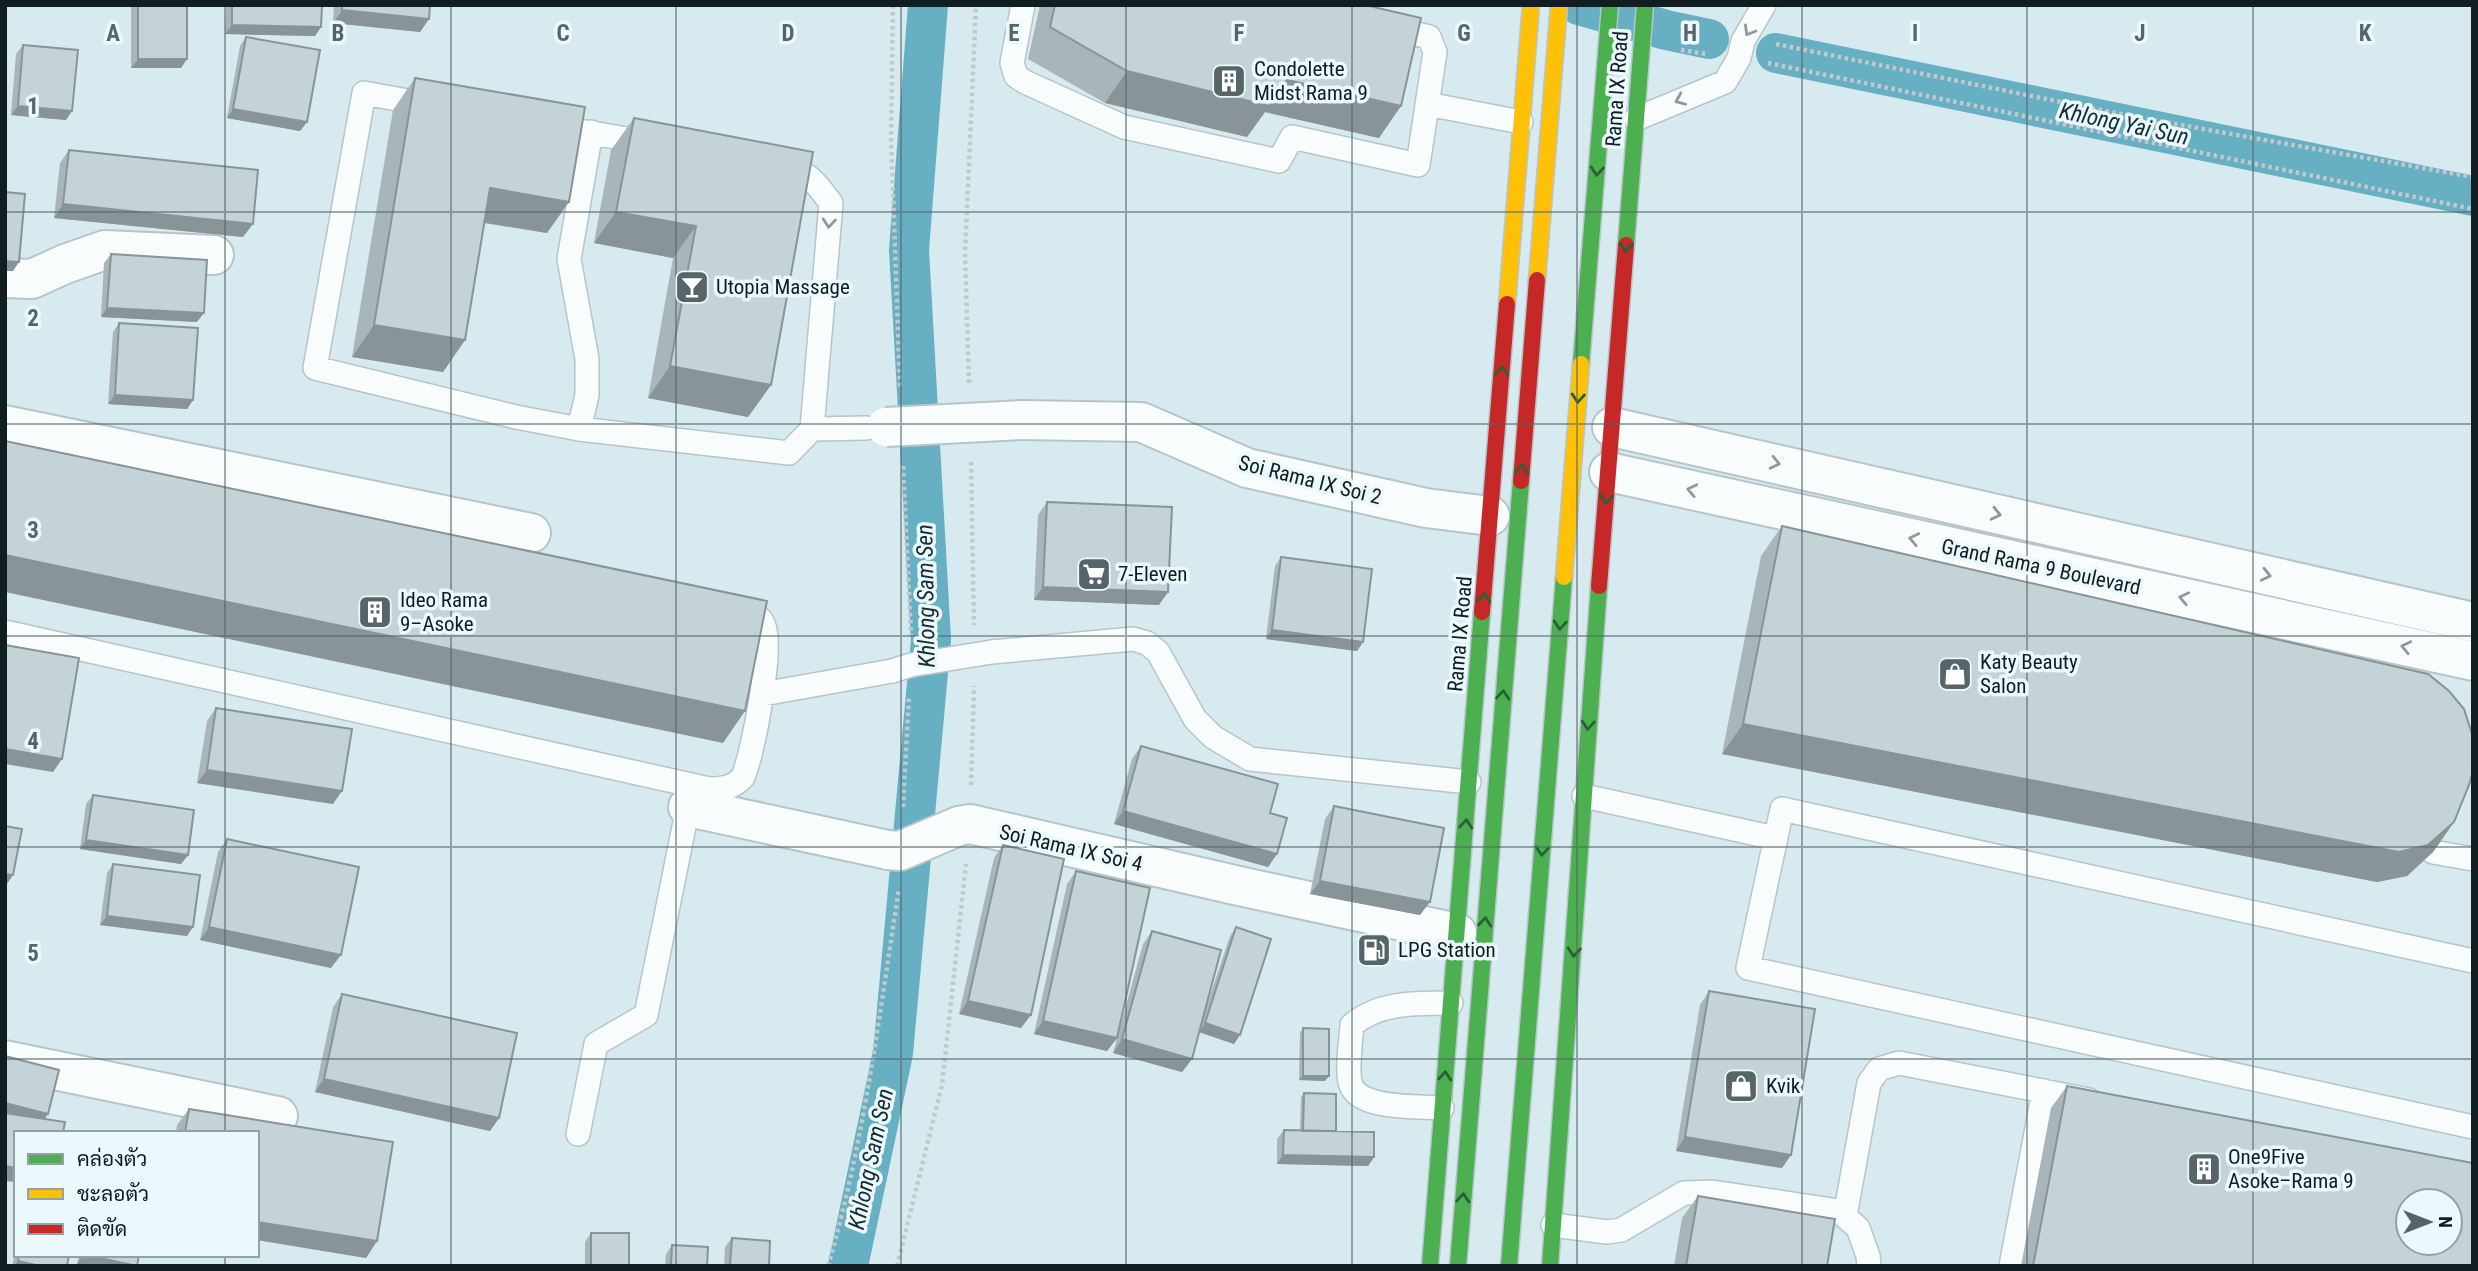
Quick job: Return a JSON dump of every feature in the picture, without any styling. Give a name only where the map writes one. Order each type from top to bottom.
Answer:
[{"type":"main road","name":"Rama IX Road","points":[[1430,1266],[1531,5]]},
{"type":"main road","points":[[1458,1266],[1559,5]]},
{"type":"main road","name":"Rama IX Road","points":[[1509,1266],[1610,5]]},
{"type":"main road","name":"Rama IX Road","points":[[1550,1266],[1645,5]]},
{"type":"street","points":[[5,278],[32,279],[105,250],[214,256]]},
{"type":"street","name":"Soi Rama IX Soi 2","points":[[876,427],[1021,421],[1141,422],[1247,468],[1426,508],[1490,516]]},
{"type":"street","points":[[5,425],[531,533]]},
{"type":"street","name":"Grand Rama 9 Boulevard","points":[[1612,427],[2473,622]]},
{"type":"street","name":"Grand Rama 9 Boulevard","points":[[1609,472],[2473,662]]},
{"type":"street","name":"Soi Rama IX Soi 4","points":[[688,807],[900,851],[970,824],[1457,933]]},
{"type":"street","points":[[5,1060],[278,1116]]},
{"type":"lane","points":[[1023,5],[1012,63],[1016,76],[1124,127],[1279,161],[1292,137],[1418,165],[1435,52],[1429,37],[1364,22]]},
{"type":"lane","points":[[1636,119],[1725,82],[1738,58],[1743,41],[1764,5]]},
{"type":"lane","points":[[446,108],[364,93],[314,368],[516,417],[579,429],[789,453],[812,429],[831,203],[816,183],[798,168],[759,162]]},
{"type":"lane","points":[[1427,104],[1521,122]]},
{"type":"lane","points":[[528,122],[668,146]]},
{"type":"lane","points":[[579,429],[587,395],[587,359],[569,259],[591,132]]},
{"type":"lane","points":[[812,429],[876,427]]},
{"type":"lane","points":[[5,632],[709,789],[728,788],[743,777],[763,694],[765,626],[756,615],[723,607]]},
{"type":"lane","points":[[763,694],[992,652],[1133,639],[1147,643],[1158,652],[1195,719],[1213,737],[1250,759],[1469,782]]},
{"type":"lane","points":[[1584,796],[1775,838]]},
{"type":"lane","points":[[578,1133],[596,1044],[646,1015],[688,807]]},
{"type":"lane","points":[[2473,961],[1782,809],[1748,968],[2473,1127]]},
{"type":"lane","points":[[2433,852],[2473,859]]},
{"type":"lane","points":[[1442,1108],[1376,1102],[1358,1096],[1350,1084],[1352,1026],[1362,1017],[1395,1006],[1451,1003]]},
{"type":"lane","points":[[1845,1216],[1868,1083],[1879,1069],[1899,1063],[2109,1104]]},
{"type":"lane","points":[[2011,1266],[2044,1091]]},
{"type":"lane","points":[[1553,1224],[1607,1231],[1622,1230],[1684,1193],[1712,1192],[1839,1211],[1857,1228],[1869,1266]]},
{"type":"path","points":[[893,5],[891,138],[900,386]]},
{"type":"path","points":[[969,395],[965,254],[976,5]]},
{"type":"path","points":[[1738,58],[1779,43],[2130,116],[2473,177]]},
{"type":"path","points":[[1680,50],[1738,58],[2473,209]]},
{"type":"path","points":[[971,474],[974,612]]},
{"type":"path","points":[[904,478],[909,597]]},
{"type":"path","points":[[897,1266],[942,1086],[974,697]]},
{"type":"path","points":[[828,1266],[845,1209],[864,1111],[897,849],[907,728]]},
{"type":"building","points":[[138,5],[187,5],[187,59],[138,59]]},
{"type":"building","points":[[232,5],[322,5],[321,27],[232,25]]},
{"type":"building","points":[[342,5],[430,5],[429,19],[342,10]]},
{"type":"building","name":"Condolette Midst Rama 9","points":[[1055,5],[1365,5],[1421,18],[1401,106],[1287,80],[1269,106],[1127,71],[1050,27]]},
{"type":"building","points":[[246,37],[320,50],[307,122],[233,109]]},
{"type":"building","points":[[23,45],[78,50],[72,111],[18,106]]},
{"type":"building","points":[[415,78],[585,107],[569,202],[490,188],[465,340],[374,325]]},
{"type":"building","points":[[634,118],[813,152],[771,385],[670,366],[696,226],[616,212]]},
{"type":"building","points":[[69,150],[258,170],[253,224],[63,204]]},
{"type":"building","points":[[5,192],[25,194],[19,262],[5,261]]},
{"type":"building","points":[[111,254],[207,260],[204,313],[107,308]]},
{"type":"building","points":[[119,323],[198,328],[193,400],[115,395]]},
{"type":"building","name":"Ideo Rama 9–Asoke","points":[[5,441],[767,601],[745,711],[5,555]]},
{"type":"building","points":[[1047,502],[1172,507],[1168,592],[1043,587]]},
{"type":"building","points":[[1782,526],[2428,674],[2449,691],[2464,709],[2473,737],[2473,771],[2454,822],[2428,845],[2399,852],[1743,724]]},
{"type":"building","points":[[1281,557],[1372,569],[1363,642],[1272,630]]},
{"type":"building","points":[[5,645],[79,658],[62,759],[5,749]]},
{"type":"building","points":[[216,708],[352,729],[342,791],[207,770]]},
{"type":"building","points":[[1141,746],[1278,784],[1270,813],[1287,818],[1277,854],[1123,811]]},
{"type":"building","points":[[93,795],[194,810],[188,855],[86,840]]},
{"type":"building","points":[[1334,806],[1444,828],[1430,902],[1320,881]]},
{"type":"building","points":[[5,826],[22,829],[13,875],[5,874]]},
{"type":"building","points":[[227,839],[359,867],[341,955],[209,927]]},
{"type":"building","points":[[1003,845],[1064,859],[1031,1015],[968,1001]]},
{"type":"building","points":[[113,864],[200,875],[193,927],[107,916]]},
{"type":"building","points":[[1076,871],[1150,888],[1117,1038],[1043,1021]]},
{"type":"building","points":[[1236,927],[1271,939],[1240,1035],[1205,1023]]},
{"type":"building","points":[[1152,931],[1221,950],[1192,1059],[1122,1039]]},
{"type":"building","name":"Kvik","points":[[1709,991],[1815,1009],[1791,1155],[1685,1137]]},
{"type":"building","points":[[342,994],[517,1033],[499,1118],[324,1079]]},
{"type":"building","points":[[1303,1028],[1329,1029],[1329,1076],[1303,1076]]},
{"type":"building","points":[[5,1056],[59,1070],[48,1114],[5,1103]]},
{"type":"building","name":"One9Five Asoke–Rama 9","points":[[2067,1086],[2473,1163],[2473,1266],[2033,1266]]},
{"type":"building","points":[[1304,1093],[1336,1094],[1336,1131],[1303,1131]]},
{"type":"building","points":[[189,1109],[393,1142],[377,1241],[259,1222],[259,1131],[185,1131]]},
{"type":"building","points":[[5,1113],[65,1122],[63,1131],[14,1131],[14,1168],[5,1166]]},
{"type":"building","points":[[1284,1130],[1374,1132],[1374,1157],[1283,1155]]},
{"type":"building","points":[[1698,1196],[1835,1219],[1827,1266],[1686,1266]]},
{"type":"building","points":[[591,1233],[629,1233],[629,1266],[591,1266]]},
{"type":"building","points":[[732,1238],[770,1241],[769,1266],[730,1266]]},
{"type":"building","points":[[672,1245],[708,1247],[707,1266],[671,1266]]},
{"type":"building","points":[[19,1257],[69,1257],[67,1266],[40,1266],[18,1261]]},
{"type":"building","points":[[95,1257],[139,1257],[137,1266]]},
{"type":"waterway","name":"Khlong Sam Sen","points":[[848,1266],[893,1053],[931,640],[909,250],[928,5]]},
{"type":"waterway","points":[[1579,5],[1666,30],[1709,39]]},
{"type":"waterway","name":"Khlong Yai Sun","points":[[1776,53],[2473,196]]},
{"type":"traffic: fast","points":[[1581,364],[1610,5]]},
{"type":"traffic: fast","points":[[1626,245],[1645,5]]},
{"type":"traffic: fast","points":[[1458,1266],[1521,481]]},
{"type":"traffic: fast","points":[[1509,1266],[1564,577]]},
{"type":"traffic: fast","points":[[1550,1266],[1599,586]]},
{"type":"traffic: fast","points":[[1430,1266],[1482,612]]},
{"type":"traffic: slow","points":[[1507,304],[1531,5]]},
{"type":"traffic: slow","points":[[1537,280],[1559,5]]},
{"type":"traffic: slow","points":[[1564,577],[1581,364]]},
{"type":"traffic: jam","points":[[1599,586],[1626,245]]},
{"type":"traffic: jam","points":[[1521,481],[1537,280]]},
{"type":"traffic: jam","points":[[1482,612],[1507,304]]},
{"type":"place","name":"Condolette Midst Rama 9","points":[[1229,81]]},
{"type":"place","name":"Utopia Massage","points":[[692,287]]},
{"type":"place","name":"7-Eleven","points":[[1094,574]]},
{"type":"place","name":"Ideo Rama 9–Asoke","points":[[375,612]]},
{"type":"place","name":"Katy Beauty Salon","points":[[1955,674]]},
{"type":"place","name":"LPG Station","points":[[1374,950]]},
{"type":"place","name":"Kvik","points":[[1741,1086]]},
{"type":"place","name":"One9Five Asoke–Rama 9","points":[[2204,1169]]}]
